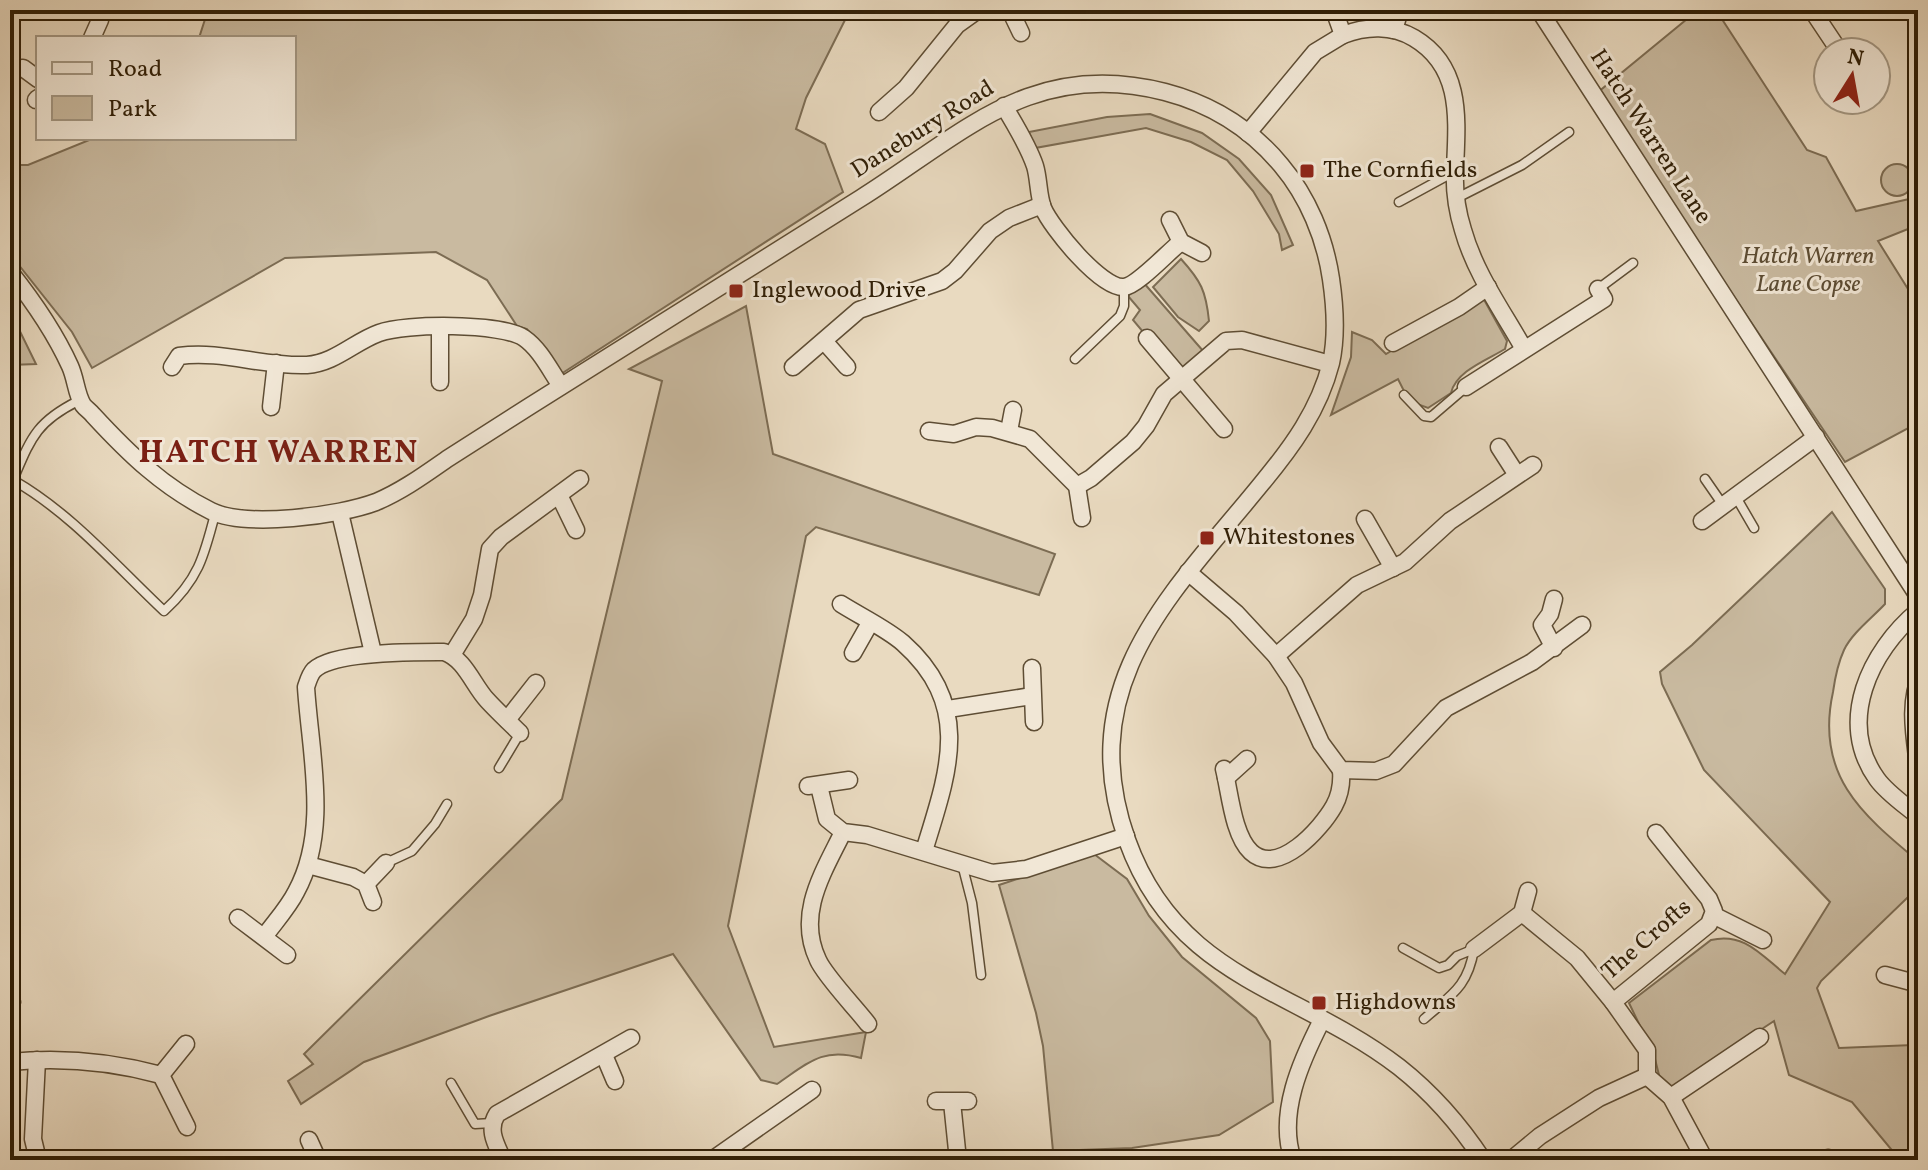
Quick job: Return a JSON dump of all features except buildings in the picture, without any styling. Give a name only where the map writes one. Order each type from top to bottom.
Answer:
[{"type":"street","points":[[93,36],[100,20],[100,10]]},
{"type":"street","points":[[945,10],[957,25]]},
{"type":"street","points":[[879,112],[906,88],[957,25],[978,10]]},
{"type":"street","points":[[1010,10],[1021,33]]},
{"type":"street","points":[[1334,10],[1343,35]]},
{"type":"street","points":[[1394,30],[1400,10]]},
{"type":"street","name":"Hatch Warren Lane","points":[[1539,10],[1918,596]]},
{"type":"street","points":[[1812,10],[1824,36]]},
{"type":"street","points":[[1248,133],[1315,52],[1343,35],[1365,29],[1394,30],[1424,44],[1449,77],[1456,108],[1457,198],[1468,246],[1524,349]]},
{"type":"street","points":[[23,68],[36,78]]},
{"type":"street","name":"Danebury Road","points":[[10,272],[60,347],[76,382],[78,401],[133,458],[157,478],[215,514],[299,518],[340,513],[397,493],[867,194],[976,121],[1004,106],[1064,85],[1124,84],[1189,99],[1224,116],[1248,133],[1290,175],[1309,208],[1327,257],[1333,293],[1334,330],[1330,364],[1313,412],[1290,449],[1188,572],[1146,630],[1122,686],[1114,732],[1112,775],[1115,799],[1126,836],[1153,893],[1176,925],[1248,981],[1367,1045],[1412,1078],[1457,1124],[1483,1160]]},
{"type":"street","points":[[1004,106],[1034,164],[1042,205],[1052,223],[1107,282],[1124,287],[1132,284],[1181,242]]},
{"type":"street","points":[[793,367],[853,315],[871,304],[942,281],[955,271],[990,231],[1009,218],[1042,205]]},
{"type":"street","points":[[1170,220],[1181,242],[1202,253]]},
{"type":"street","points":[[1393,343],[1459,307],[1488,287]]},
{"type":"street","points":[[1466,387],[1604,299],[1598,289]]},
{"type":"street","points":[[172,367],[179,356],[202,353],[276,363],[318,363],[338,356],[379,333],[440,327],[504,330],[522,337],[536,349],[561,386]]},
{"type":"street","points":[[440,327],[440,382]]},
{"type":"street","points":[[1147,338],[1224,429]]},
{"type":"street","points":[[1077,486],[1133,442],[1164,394],[1221,344],[1231,340],[1269,346],[1330,364]]},
{"type":"street","points":[[824,341],[847,367]]},
{"type":"street","points":[[271,407],[276,363]]},
{"type":"street","points":[[1009,431],[1013,410]]},
{"type":"street","points":[[929,431],[954,434],[976,427],[1009,431],[1038,445],[1077,486],[1082,518]]},
{"type":"street","points":[[1702,521],[1816,437]]},
{"type":"street","points":[[1499,447],[1517,475]]},
{"type":"street","points":[[1276,656],[1357,585],[1414,554],[1461,513],[1533,465]]},
{"type":"street","points":[[452,655],[474,619],[482,595],[490,549],[501,537],[580,479]]},
{"type":"street","points":[[559,495],[576,530]]},
{"type":"street","points":[[340,513],[373,653]]},
{"type":"street","points":[[1365,519],[1393,568]]},
{"type":"street","points":[[1188,572],[1236,613],[1276,656],[1294,683],[1321,743],[1341,770],[1338,796],[1317,830],[1284,856],[1269,859],[1255,855],[1239,835],[1225,774],[1247,759]]},
{"type":"street","points":[[1554,599],[1550,614],[1542,625],[1554,648]]},
{"type":"street","points":[[841,604],[901,641],[929,670],[948,709],[950,753],[943,791],[924,851]]},
{"type":"street","points":[[1918,611],[1877,658],[1868,676],[1858,719],[1867,761],[1878,781],[1918,816]]},
{"type":"street","points":[[853,653],[870,623]]},
{"type":"street","points":[[1341,770],[1376,771],[1394,764],[1446,708],[1501,681],[1554,648],[1582,625]]},
{"type":"street","points":[[264,937],[296,893],[308,865],[315,798],[306,687],[312,672],[324,664],[373,653],[444,652],[452,655],[485,698],[520,733]]},
{"type":"street","points":[[1032,668],[1034,722]]},
{"type":"street","points":[[507,720],[536,683]]},
{"type":"street","points":[[948,709],[1032,696]]},
{"type":"street","points":[[849,780],[813,786],[827,819],[843,832],[867,835],[992,873],[1026,869],[1126,836]]},
{"type":"street","points":[[843,832],[814,891],[809,910],[812,941],[818,962],[843,1003],[868,1024]]},
{"type":"street","name":"The Crofts","points":[[1613,1002],[1709,924],[1713,915],[1709,899],[1663,855],[1656,833]]},
{"type":"street","points":[[366,884],[386,863]]},
{"type":"street","points":[[308,865],[353,877],[366,884],[373,902]]},
{"type":"street","points":[[1474,949],[1522,913],[1528,891]]},
{"type":"street","name":"The Crofts","points":[[1522,913],[1577,958],[1613,1002],[1647,1050],[1647,1076]]},
{"type":"street","name":"The Crofts","points":[[1713,915],[1763,940]]},
{"type":"street","points":[[238,918],[287,955]]},
{"type":"street","points":[[1885,975],[1915,983],[1918,991]]},
{"type":"street","points":[[1293,1160],[1286,1126],[1310,1044],[1322,1020]]},
{"type":"street","points":[[1671,1097],[1760,1037]]},
{"type":"street","points":[[503,1160],[495,1143],[492,1123],[497,1114],[631,1038]]},
{"type":"street","points":[[161,1075],[186,1044]]},
{"type":"street","points":[[604,1055],[615,1081]]},
{"type":"street","points":[[37,1060],[33,1139],[38,1160]]},
{"type":"street","points":[[10,1062],[69,1060],[161,1075],[187,1127]]},
{"type":"street","points":[[1511,1160],[1540,1136],[1599,1098],[1647,1076],[1671,1097],[1705,1160]]},
{"type":"street","points":[[714,1159],[812,1090]]},
{"type":"street","points":[[952,1101],[958,1160]]},
{"type":"street","points":[[309,1140],[318,1160]]},
{"type":"lane","points":[[1457,198],[1511,172],[1569,132]]},
{"type":"lane","points":[[1399,202],[1455,172]]},
{"type":"lane","points":[[1598,289],[1633,263]]},
{"type":"lane","points":[[1075,359],[1120,316],[1124,306],[1124,287]]},
{"type":"lane","points":[[1404,395],[1424,416],[1431,417],[1466,387]]},
{"type":"lane","points":[[78,401],[47,418],[38,429],[13,480],[40,495],[61,513],[164,611],[190,585],[198,571],[215,514]]},
{"type":"lane","points":[[1705,479],[1754,528]]},
{"type":"lane","points":[[1915,773],[1908,714],[1910,692],[1918,671]]},
{"type":"lane","points":[[499,768],[520,733]]},
{"type":"lane","points":[[386,863],[412,851],[447,804]]},
{"type":"lane","points":[[962,864],[974,915],[981,975]]},
{"type":"lane","points":[[1403,948],[1439,968],[1474,949]]},
{"type":"lane","points":[[1424,1019],[1459,988],[1470,972],[1474,949]]},
{"type":"lane","points":[[451,1083],[475,1124],[492,1123]]},
{"type":"green space","points":[[208,10],[850,10],[806,98],[796,129],[825,144],[843,192],[561,374],[527,329],[517,326],[487,280],[436,252],[285,258],[92,368],[72,332],[10,254],[10,165],[28,165],[89,140],[296,140],[296,36],[200,36]]},
{"type":"green space","name":"Hatch Warren Lane Copse","points":[[1698,10],[1716,10],[1807,150],[1826,157],[1856,211],[1918,197],[1918,225],[1878,241],[1918,305],[1918,423],[1845,462],[1597,93]]},
{"type":"green space","points":[[1150,114],[1202,133],[1239,159],[1271,195],[1293,245],[1282,250],[1279,234],[1253,191],[1227,160],[1191,142],[1146,128],[1035,148],[1029,132],[1107,117]]},
{"type":"green space","points":[[1897,164],[1908,169],[1913,180],[1908,191],[1897,196],[1886,191],[1881,180],[1886,169]]},
{"type":"green space","points":[[1181,259],[1198,280],[1206,302],[1209,321],[1199,331],[1178,317],[1153,287]]},
{"type":"green space","points":[[1143,282],[1204,352],[1180,376],[1133,320],[1140,310],[1128,296]]},
{"type":"green space","points":[[1482,296],[1507,341],[1505,349],[1466,372],[1451,393],[1428,408],[1409,401],[1398,379],[1331,415],[1351,357],[1352,332],[1372,340],[1386,354]]},
{"type":"green space","points":[[746,306],[773,454],[1055,554],[1039,595],[816,527],[806,536],[728,926],[774,1047],[866,1032],[861,1058],[836,1054],[825,1056],[777,1084],[761,1080],[673,954],[364,1062],[301,1104],[288,1081],[313,1064],[304,1054],[562,799],[662,381],[629,369]]},
{"type":"green space","points":[[10,311],[36,364],[10,365]]},
{"type":"green space","points":[[1832,512],[1885,589],[1885,604],[1852,638],[1838,665],[1829,721],[1831,746],[1837,769],[1861,808],[1918,861],[1918,906],[1907,898],[1817,988],[1839,1048],[1913,1045],[1918,1059],[1918,1160],[1900,1160],[1852,1102],[1789,1075],[1774,1021],[1672,1088],[1661,1083],[1654,1055],[1629,1003],[1711,940],[1723,938],[1743,942],[1785,974],[1830,902],[1704,770],[1662,684],[1660,672]]},
{"type":"green space","points":[[1094,854],[1127,879],[1149,916],[1182,957],[1256,1018],[1270,1041],[1273,1102],[1219,1135],[1132,1148],[1053,1151],[1043,1046],[999,885]]},
{"type":"place","name":"The Cornfields","points":[[1307,171]]},
{"type":"place","name":"Inglewood Drive","points":[[736,291]]},
{"type":"place","name":"Whitestones","points":[[1207,538]]},
{"type":"place","name":"Highdowns","points":[[1319,1003]]},
{"type":"district","name":"HATCH WARREN","points":[[279,454]]}]
